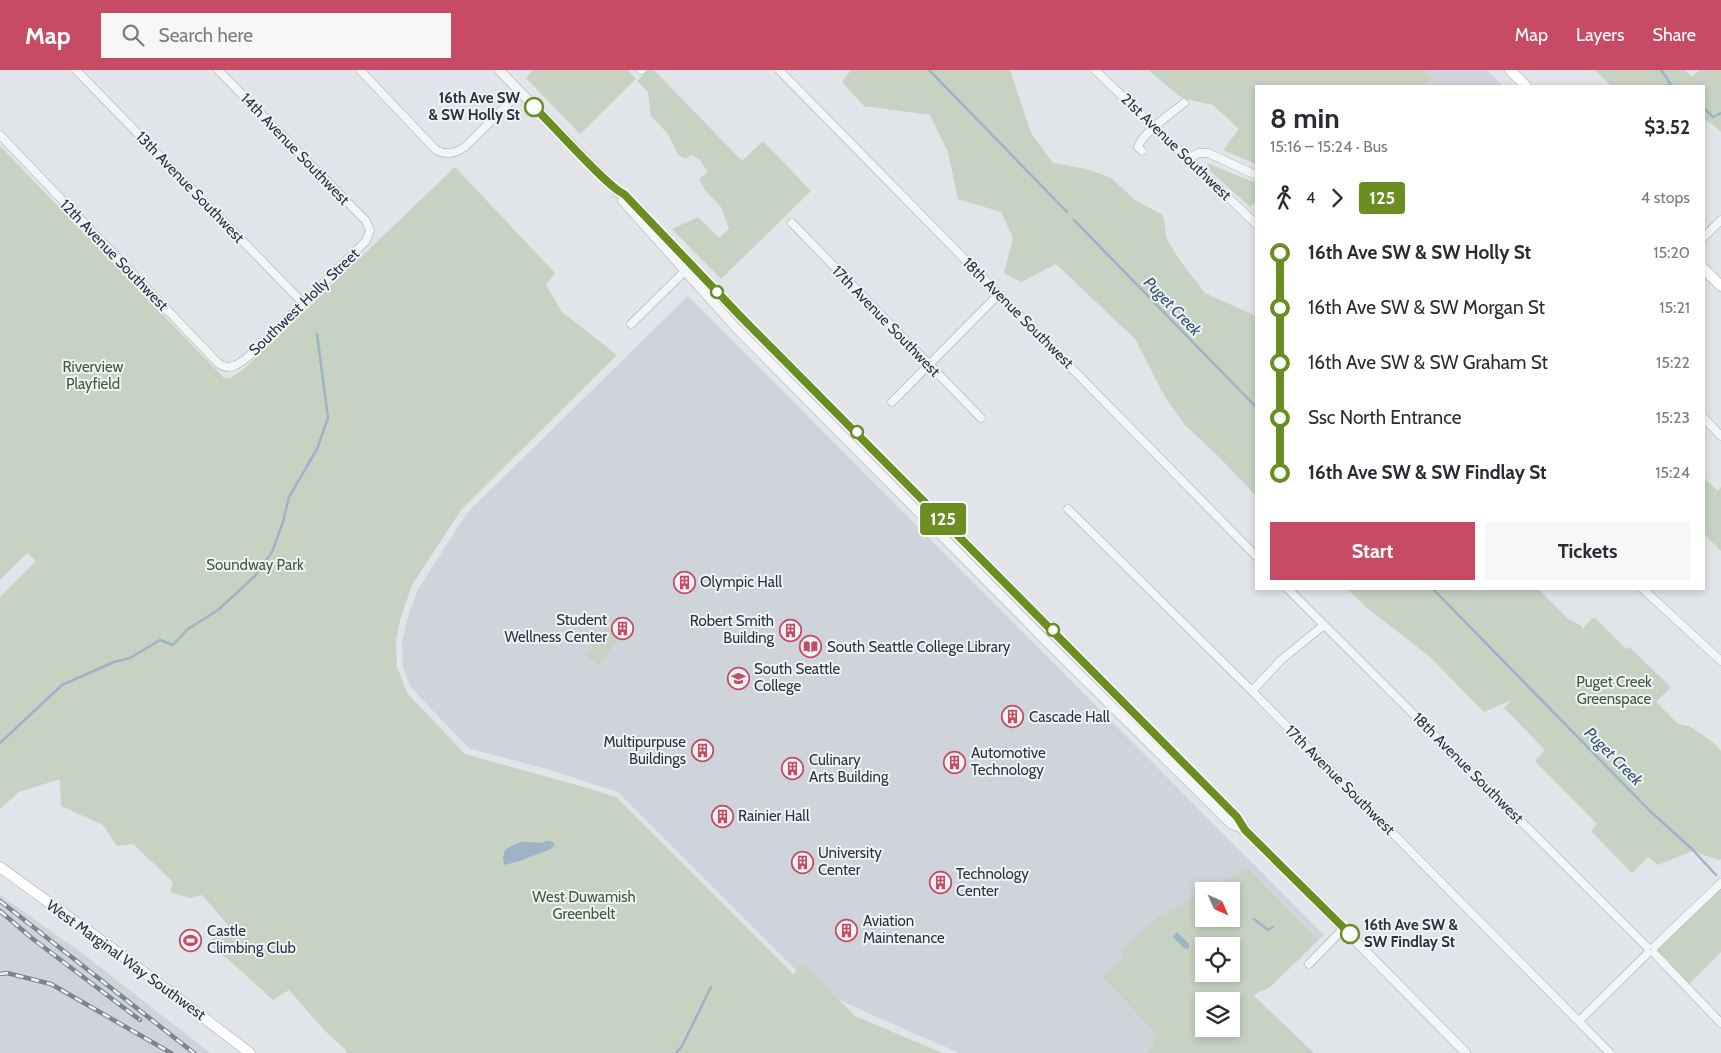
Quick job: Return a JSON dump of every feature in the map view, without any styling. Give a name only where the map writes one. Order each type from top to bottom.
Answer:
[{"type":"main road","points":[[1510,70],[1525,85]]},
{"type":"main road","points":[[1705,270],[1721,286]]},
{"type":"main road","name":"West Marginal Way Southwest","points":[[0,867],[120,954],[250,1053]]},
{"type":"street","name":"13th Avenue Southwest","points":[[76,70],[303,304]]},
{"type":"street","name":"14th Avenue Southwest","points":[[218,70],[366,221],[370,230]]},
{"type":"street","points":[[360,70],[436,150],[442,153],[452,153],[466,146],[520,92]]},
{"type":"street","points":[[499,70],[619,193],[624,194],[688,268],[1237,817],[1245,830],[1466,1053]]},
{"type":"street","name":"18th Avenue Southwest","points":[[779,70],[1255,555]]},
{"type":"street","name":"21st Avenue Southwest","points":[[1095,70],[1255,223]]},
{"type":"street","points":[[1142,152],[1138,147],[1139,143],[1184,103]]},
{"type":"street","name":"12th Avenue Southwest","points":[[0,135],[218,363],[226,368],[232,367]]},
{"type":"street","points":[[1188,158],[1199,153],[1208,153],[1255,175]]},
{"type":"street","points":[[1705,236],[1721,220]]},
{"type":"street","name":"17th Avenue Southwest","points":[[792,223],[981,418]]},
{"type":"street","name":"Southwest Holly Street","points":[[232,367],[249,356],[366,242],[370,230]]},
{"type":"street","points":[[631,324],[688,268]]},
{"type":"street","points":[[892,402],[998,294]]},
{"type":"street","points":[[1705,419],[1721,436]]},
{"type":"street","name":"17th Avenue Southwest","points":[[1068,509],[1252,690],[1610,1053]]},
{"type":"street","name":"18th Avenue Southwest","points":[[1289,590],[1651,950],[1721,1023]]},
{"type":"street","points":[[1644,590],[1721,661]]},
{"type":"street","points":[[1252,690],[1281,660],[1324,625]]},
{"type":"street","points":[[1579,1021],[1721,882]]},
{"type":"street","points":[[1309,964],[1344,928]]},
{"type":"shaded area","points":[[1260,70],[1487,70],[1502,85],[1276,85]]},
{"type":"shaded area","name":"South Seattle College","points":[[688,296],[1324,935],[1269,988],[1240,994],[1240,992],[1195,992],[1195,1030],[1156,1033],[1153,1046],[1146,1053],[959,1053],[822,991],[797,971],[618,792],[553,771],[469,748],[411,688],[403,668],[402,642],[407,619],[417,591],[467,513]]},
{"type":"shaded area","points":[[0,895],[82,953],[210,1053],[0,1053]]},
{"type":"green space","points":[[533,70],[628,70],[636,79],[580,134],[526,78]]},
{"type":"green space","points":[[648,70],[654,70],[742,161],[763,141],[811,191],[721,279],[672,229],[698,217],[719,238],[729,229],[721,207],[705,190],[699,179],[708,172],[700,160],[691,155],[686,159],[678,155],[668,134],[651,116],[648,92],[637,81]]},
{"type":"green space","points":[[851,70],[1010,70],[1031,133],[1053,163],[1087,169],[1111,178],[1135,200],[1163,215],[1167,240],[1205,293],[1255,316],[1255,495],[1185,425],[1165,397],[1135,339],[1056,264],[1021,282],[1004,273],[1013,238],[1001,212],[958,199],[948,152],[930,115],[864,106],[842,82]]},
{"type":"green space","points":[[1148,70],[1424,70],[1432,77],[1424,85],[1255,85],[1255,164],[1223,150],[1239,129],[1213,105],[1182,98]]},
{"type":"green space","points":[[1595,70],[1685,70],[1692,77],[1700,70],[1721,70],[1721,132],[1705,120],[1705,85],[1610,85]]},
{"type":"green space","points":[[0,146],[224,378],[231,378],[244,369],[455,167],[555,273],[546,285],[562,312],[617,355],[461,510],[412,585],[400,620],[396,641],[397,667],[407,693],[465,754],[616,797],[793,974],[803,964],[855,1016],[942,1053],[346,1053],[346,1050],[325,1031],[289,990],[273,1000],[215,950],[211,941],[228,925],[202,895],[190,898],[170,892],[173,882],[133,844],[117,846],[103,825],[61,806],[60,779],[19,792],[0,809],[0,597],[36,561],[27,553],[0,580]]},
{"type":"green space","points":[[1209,164],[1255,183],[1255,202],[1250,207],[1205,166]]},
{"type":"green space","points":[[1705,479],[1718,491],[1721,487],[1721,551],[1705,535]]},
{"type":"green space","name":"Puget Creek Greenspace","points":[[1348,590],[1539,590],[1568,619],[1582,626],[1582,629],[1594,617],[1626,649],[1629,647],[1671,687],[1656,702],[1678,724],[1689,726],[1713,742],[1721,751],[1721,859],[1692,851],[1658,865],[1648,857],[1632,873],[1591,831],[1597,824],[1535,761],[1545,750],[1504,708],[1512,700],[1484,712],[1430,657],[1366,607]]},
{"type":"green space","points":[[606,627],[619,638],[599,665],[585,655]]},
{"type":"green space","points":[[1248,869],[1318,940],[1269,988],[1253,995],[1314,1053],[1146,1053],[1153,1046],[1156,1033],[1103,978],[1124,957],[1120,952],[1156,918],[1195,898],[1195,928],[1240,928],[1240,882],[1223,882]]},
{"type":"green space","points":[[1721,888],[1721,952],[1689,984],[1656,951]]},
{"type":"water","points":[[547,841],[555,844],[551,849],[504,865],[503,857],[505,850],[513,845],[521,842],[540,843]]},
{"type":"water","points":[[1177,932],[1189,944],[1189,948],[1185,949],[1174,938],[1173,936]]},
{"type":"waterway","name":"Puget Creek","points":[[929,70],[1067,212]]},
{"type":"waterway","points":[[1661,70],[1671,85]]},
{"type":"waterway","points":[[1705,109],[1713,117],[1721,113]]},
{"type":"waterway","name":"Puget Creek","points":[[1074,220],[1255,406]]},
{"type":"waterway","points":[[0,743],[62,685],[114,662],[130,658],[160,640],[173,645],[188,629],[218,610],[255,576],[272,552],[283,522],[289,497],[317,449],[328,418],[317,334]]},
{"type":"waterway","name":"Puget Creek","points":[[1434,590],[1651,812],[1692,849],[1716,875]]},
{"type":"waterway","points":[[1254,919],[1268,930],[1273,927]]},
{"type":"waterway","points":[[676,1053],[682,1046],[711,987]]},
{"type":"railway","points":[[0,901],[194,1053]]},
{"type":"railway","points":[[0,911],[33,939],[140,1020]]},
{"type":"railway","points":[[0,974],[7,973],[51,984],[171,1053]]},
{"type":"bus line","name":"125","points":[[534,107],[619,193],[624,194],[744,320],[1053,630],[1237,817],[1245,830],[1350,934]]},
{"type":"place","name":"16th Ave SW & SW Holly St","points":[[534,107]]},
{"type":"place","name":"Olympic Hall","points":[[684,582]]},
{"type":"place","name":"Student Wellness Center","points":[[623,629]]},
{"type":"place","name":"Robert Smith Building","points":[[790,630]]},
{"type":"place","name":"South Seattle College Library","points":[[811,647]]},
{"type":"place","name":"South Seattle College","points":[[738,678]]},
{"type":"place","name":"Cascade Hall","points":[[1013,717]]},
{"type":"place","name":"Multipurpuse Buildings","points":[[702,751]]},
{"type":"place","name":"Automotive Technology","points":[[955,762]]},
{"type":"place","name":"Culinary Arts Building","points":[[793,769]]},
{"type":"place","name":"Rainier Hall","points":[[722,816]]},
{"type":"place","name":"University Center","points":[[802,862]]},
{"type":"place","name":"Technology Center","points":[[940,883]]},
{"type":"place","name":"Aviation Maintenance","points":[[847,930]]},
{"type":"place","name":"16th Ave SW & SW Findlay St","points":[[1350,934]]},
{"type":"place","name":"Castle Climbing Club","points":[[191,940]]},
{"type":"park label","name":"Riverview Playfield","points":[[93,376]]},
{"type":"park label","name":"Soundway Park","points":[[255,565]]},
{"type":"park label","name":"West Duwamish Greenbelt","points":[[584,906]]}]
